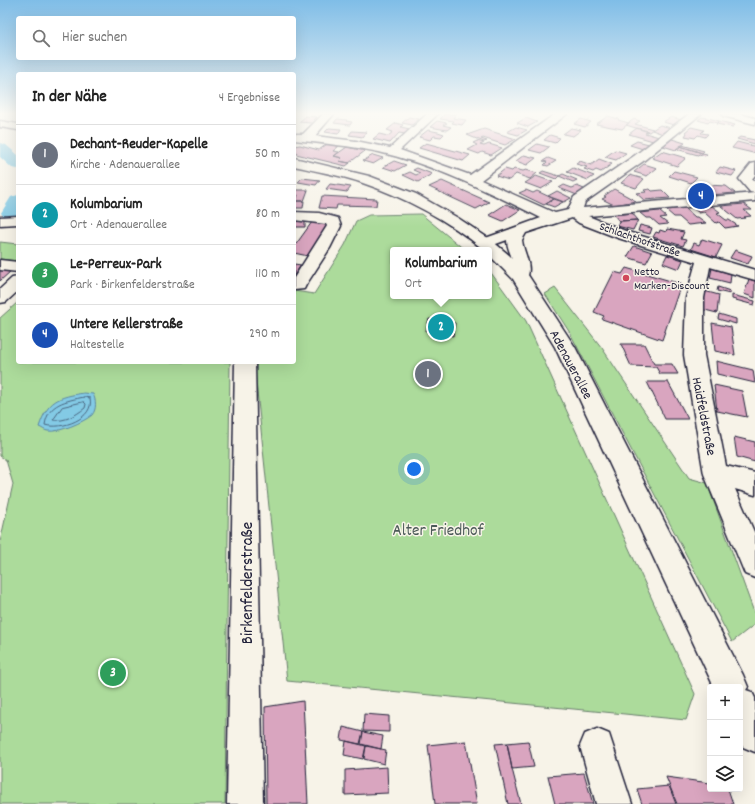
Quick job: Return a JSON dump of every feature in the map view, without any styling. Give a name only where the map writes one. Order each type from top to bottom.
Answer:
[{"type":"main road","name":"Adenauerallee","points":[[296,162],[343,173],[391,189],[433,209],[490,247]]},
{"type":"main road","name":"Adenauerallee","points":[[492,249],[520,276],[565,347],[731,684]]},
{"type":"main road","points":[[743,710],[755,735]]},
{"type":"street","points":[[392,152],[472,180],[553,218]]},
{"type":"street","points":[[472,180],[511,152]]},
{"type":"street","points":[[574,213],[580,200],[648,152]]},
{"type":"street","points":[[755,167],[746,179],[755,189]]},
{"type":"street","points":[[485,243],[553,218],[574,213],[755,197]]},
{"type":"street","name":"Schlachthofstraße","points":[[574,213],[584,220],[623,235],[755,275]]},
{"type":"street","points":[[296,216],[324,218],[333,222],[334,226],[322,248],[296,285]]},
{"type":"street","points":[[0,221],[16,220]]},
{"type":"street","points":[[520,276],[520,259],[515,249],[514,240],[521,230]]},
{"type":"street","name":"Haidfeldstraße","points":[[704,260],[695,298],[694,355],[716,474],[755,565]]},
{"type":"street","points":[[0,265],[16,267]]},
{"type":"street","points":[[0,298],[16,284]]},
{"type":"street","name":"Birkenfelderstraße","points":[[245,364],[245,804]]},
{"type":"street","points":[[716,474],[755,484]]},
{"type":"street","points":[[597,746],[614,804]]},
{"type":"green space","name":"Alter Friedhof","points":[[421,214],[461,247],[390,247],[390,299],[492,299],[492,274],[526,321],[695,694],[686,720],[287,681],[254,364],[296,364],[296,291],[314,294],[345,245],[356,221],[369,215]]},
{"type":"green space","points":[[0,242],[16,244],[16,261],[0,259]]},
{"type":"green space","points":[[555,288],[602,348],[689,478],[707,483],[755,615],[755,624],[732,642],[570,333],[545,294]]},
{"type":"green space","points":[[16,304],[16,364],[230,364],[225,804],[0,804],[0,542],[13,484],[6,460],[0,456],[0,318]]},
{"type":"water","points":[[84,393],[93,394],[94,396],[95,407],[92,415],[77,424],[64,429],[47,431],[39,427],[46,411],[55,401],[67,396]]},
{"type":"building","points":[[297,152],[339,152],[334,156],[342,158],[339,161],[350,163],[346,166],[296,154]]},
{"type":"building","points":[[340,152],[364,152],[349,163],[339,161],[342,158],[334,156]]},
{"type":"building","points":[[431,152],[457,152],[470,155],[463,161]]},
{"type":"building","points":[[472,152],[496,152],[491,155],[482,152],[479,154]]},
{"type":"building","points":[[613,152],[626,153],[616,160],[605,157]]},
{"type":"building","points":[[661,152],[664,152],[686,158],[677,166],[652,158]]},
{"type":"building","points":[[685,152],[697,152],[707,154],[705,156]]},
{"type":"building","points":[[373,155],[383,158],[373,164],[363,161]]},
{"type":"building","points":[[524,155],[536,158],[527,165],[516,161]]},
{"type":"building","points":[[548,158],[556,161],[548,166],[544,165],[547,162],[543,161]]},
{"type":"building","points":[[599,159],[612,164],[601,172],[596,170],[593,172],[584,169],[587,167],[576,164],[580,161],[591,165]]},
{"type":"building","points":[[394,161],[406,165],[395,171],[383,167]]},
{"type":"building","points":[[644,164],[657,168],[647,176],[634,172]]},
{"type":"building","points":[[720,167],[736,171],[732,176],[716,172]]},
{"type":"building","points":[[417,168],[432,174],[418,182],[403,175],[410,172],[416,175],[420,173],[413,170]]},
{"type":"building","points":[[573,168],[594,176],[588,180],[567,172]]},
{"type":"building","points":[[505,169],[512,171],[514,169],[523,171],[526,170],[537,173],[530,179],[516,174],[509,180],[496,176]]},
{"type":"building","points":[[543,171],[559,176],[556,179],[540,173]]},
{"type":"building","points":[[674,171],[697,177],[691,183],[669,176]]},
{"type":"building","points":[[563,174],[577,180],[573,182],[559,176]]},
{"type":"building","points":[[630,175],[644,179],[636,188],[621,183]]},
{"type":"building","points":[[536,176],[553,182],[541,189],[525,183]]},
{"type":"building","points":[[302,178],[320,180],[316,185],[298,182]]},
{"type":"building","points":[[442,181],[489,202],[476,209],[429,187]]},
{"type":"building","points":[[330,184],[351,187],[347,192],[326,189]]},
{"type":"building","points":[[564,185],[572,188],[577,186],[584,189],[577,195],[559,188]]},
{"type":"building","points":[[707,185],[726,186],[735,193],[710,195],[701,188],[710,187]]},
{"type":"building","points":[[614,189],[636,201],[614,205],[602,199]]},
{"type":"building","points":[[650,189],[652,191],[662,190],[670,198],[644,200],[636,193],[646,192],[644,190]]},
{"type":"building","points":[[296,190],[308,190],[304,201],[296,201],[298,195],[296,195]]},
{"type":"building","points":[[526,190],[533,193],[537,191],[554,199],[544,205],[519,193]]},
{"type":"building","points":[[557,191],[571,198],[564,202],[548,196]]},
{"type":"building","points":[[322,196],[377,199],[376,206],[337,205],[336,209],[319,208]]},
{"type":"building","points":[[554,199],[563,202],[554,207],[546,204]]},
{"type":"building","points":[[296,201],[304,201],[303,208],[296,208]]},
{"type":"building","points":[[506,204],[520,210],[503,221],[489,215]]},
{"type":"building","points":[[744,204],[752,210],[744,210],[751,216],[737,219],[721,206]]},
{"type":"building","points":[[712,206],[720,212],[717,213],[726,220],[729,220],[738,226],[725,228],[719,222],[716,223],[704,212],[699,213],[693,208]]},
{"type":"building","points":[[685,208],[695,217],[698,217],[706,223],[688,225],[679,217],[674,217],[666,210]]},
{"type":"building","points":[[659,211],[666,217],[660,218],[668,224],[659,225],[651,218],[646,218],[640,213]]},
{"type":"building","points":[[632,213],[638,220],[619,221],[614,215]]},
{"type":"building","points":[[638,220],[633,230],[617,226],[619,221]]},
{"type":"building","points":[[296,221],[305,221],[305,227],[296,227]]},
{"type":"building","points":[[312,222],[328,225],[308,256],[296,253],[296,244]]},
{"type":"building","points":[[640,225],[652,228],[650,234],[638,231]]},
{"type":"building","points":[[667,229],[684,232],[681,239],[686,240],[683,246],[653,237],[656,232],[659,233],[660,230],[666,232]]},
{"type":"building","points":[[702,239],[722,245],[716,257],[691,249],[694,243],[699,245]]},
{"type":"building","points":[[634,246],[652,252],[646,263],[627,257]]},
{"type":"building","points":[[735,250],[752,256],[748,264],[730,258]]},
{"type":"building","points":[[667,255],[683,260],[679,269],[663,263]]},
{"type":"building","points":[[296,264],[301,265],[296,273]]},
{"type":"building","points":[[626,268],[681,284],[662,340],[602,319],[604,316],[594,312],[614,272],[622,274]]},
{"type":"building","points":[[712,268],[731,274],[730,283],[710,278]]},
{"type":"building","points":[[0,270],[11,271],[0,281]]},
{"type":"building","points":[[749,279],[755,281],[755,298],[744,294]]},
{"type":"building","points":[[718,287],[730,291],[730,294],[717,291]]},
{"type":"building","points":[[704,291],[719,295],[717,313],[701,309]]},
{"type":"building","points":[[732,295],[755,301],[754,305],[732,299]]},
{"type":"building","points":[[719,314],[736,319],[736,324],[718,319]]},
{"type":"building","points":[[429,319],[455,323],[453,336],[426,331]]},
{"type":"building","points":[[712,323],[731,327],[735,355],[715,351]]},
{"type":"building","points":[[621,344],[644,344],[654,364],[672,364],[678,374],[660,374],[656,367],[631,366]]},
{"type":"building","points":[[716,361],[753,370],[755,383],[717,374]]},
{"type":"building","points":[[426,369],[430,369],[433,374],[430,379],[426,379],[423,376],[423,372]]},
{"type":"building","points":[[647,382],[668,382],[688,419],[665,419]]},
{"type":"building","points":[[714,385],[742,391],[747,417],[717,411]]},
{"type":"building","points":[[734,437],[755,442],[755,462],[737,457]]},
{"type":"building","points":[[303,701],[308,804],[266,804],[265,707]]},
{"type":"building","points":[[364,714],[389,716],[389,732],[363,731]]},
{"type":"building","points":[[343,727],[363,732],[360,744],[341,740]]},
{"type":"building","points":[[363,732],[383,736],[381,749],[361,744]]},
{"type":"building","points":[[346,741],[366,746],[363,759],[344,755]]},
{"type":"building","points":[[466,741],[477,804],[435,804],[428,745]]},
{"type":"building","points":[[528,741],[534,767],[512,769],[507,743]]},
{"type":"building","points":[[507,743],[521,804],[508,804],[495,744]]},
{"type":"building","points":[[366,746],[386,750],[384,764],[364,759]]},
{"type":"building","points":[[387,767],[388,793],[345,795],[345,770]]},
{"type":"building","points":[[584,773],[593,804],[555,804],[548,776]]},
{"type":"building","points":[[666,777],[707,783],[707,792],[729,792],[733,804],[677,804]]},
{"type":"building","points":[[669,786],[676,804],[642,804],[637,789]]},
{"type":"waterway","points":[[4,152],[16,162]]},
{"type":"waterway","points":[[11,213],[16,204]]},
{"type":"place","name":"Untere Kellerstraße","points":[[701,196]]},
{"type":"place","name":"Netto Marken-Discount","points":[[626,278]]},
{"type":"place","name":"Kolumbarium","points":[[441,327]]},
{"type":"place","name":"Dechant-Reuder-Kapelle","points":[[428,374]]},
{"type":"place","name":"Le-Perreux-Park","points":[[113,673]]}]
